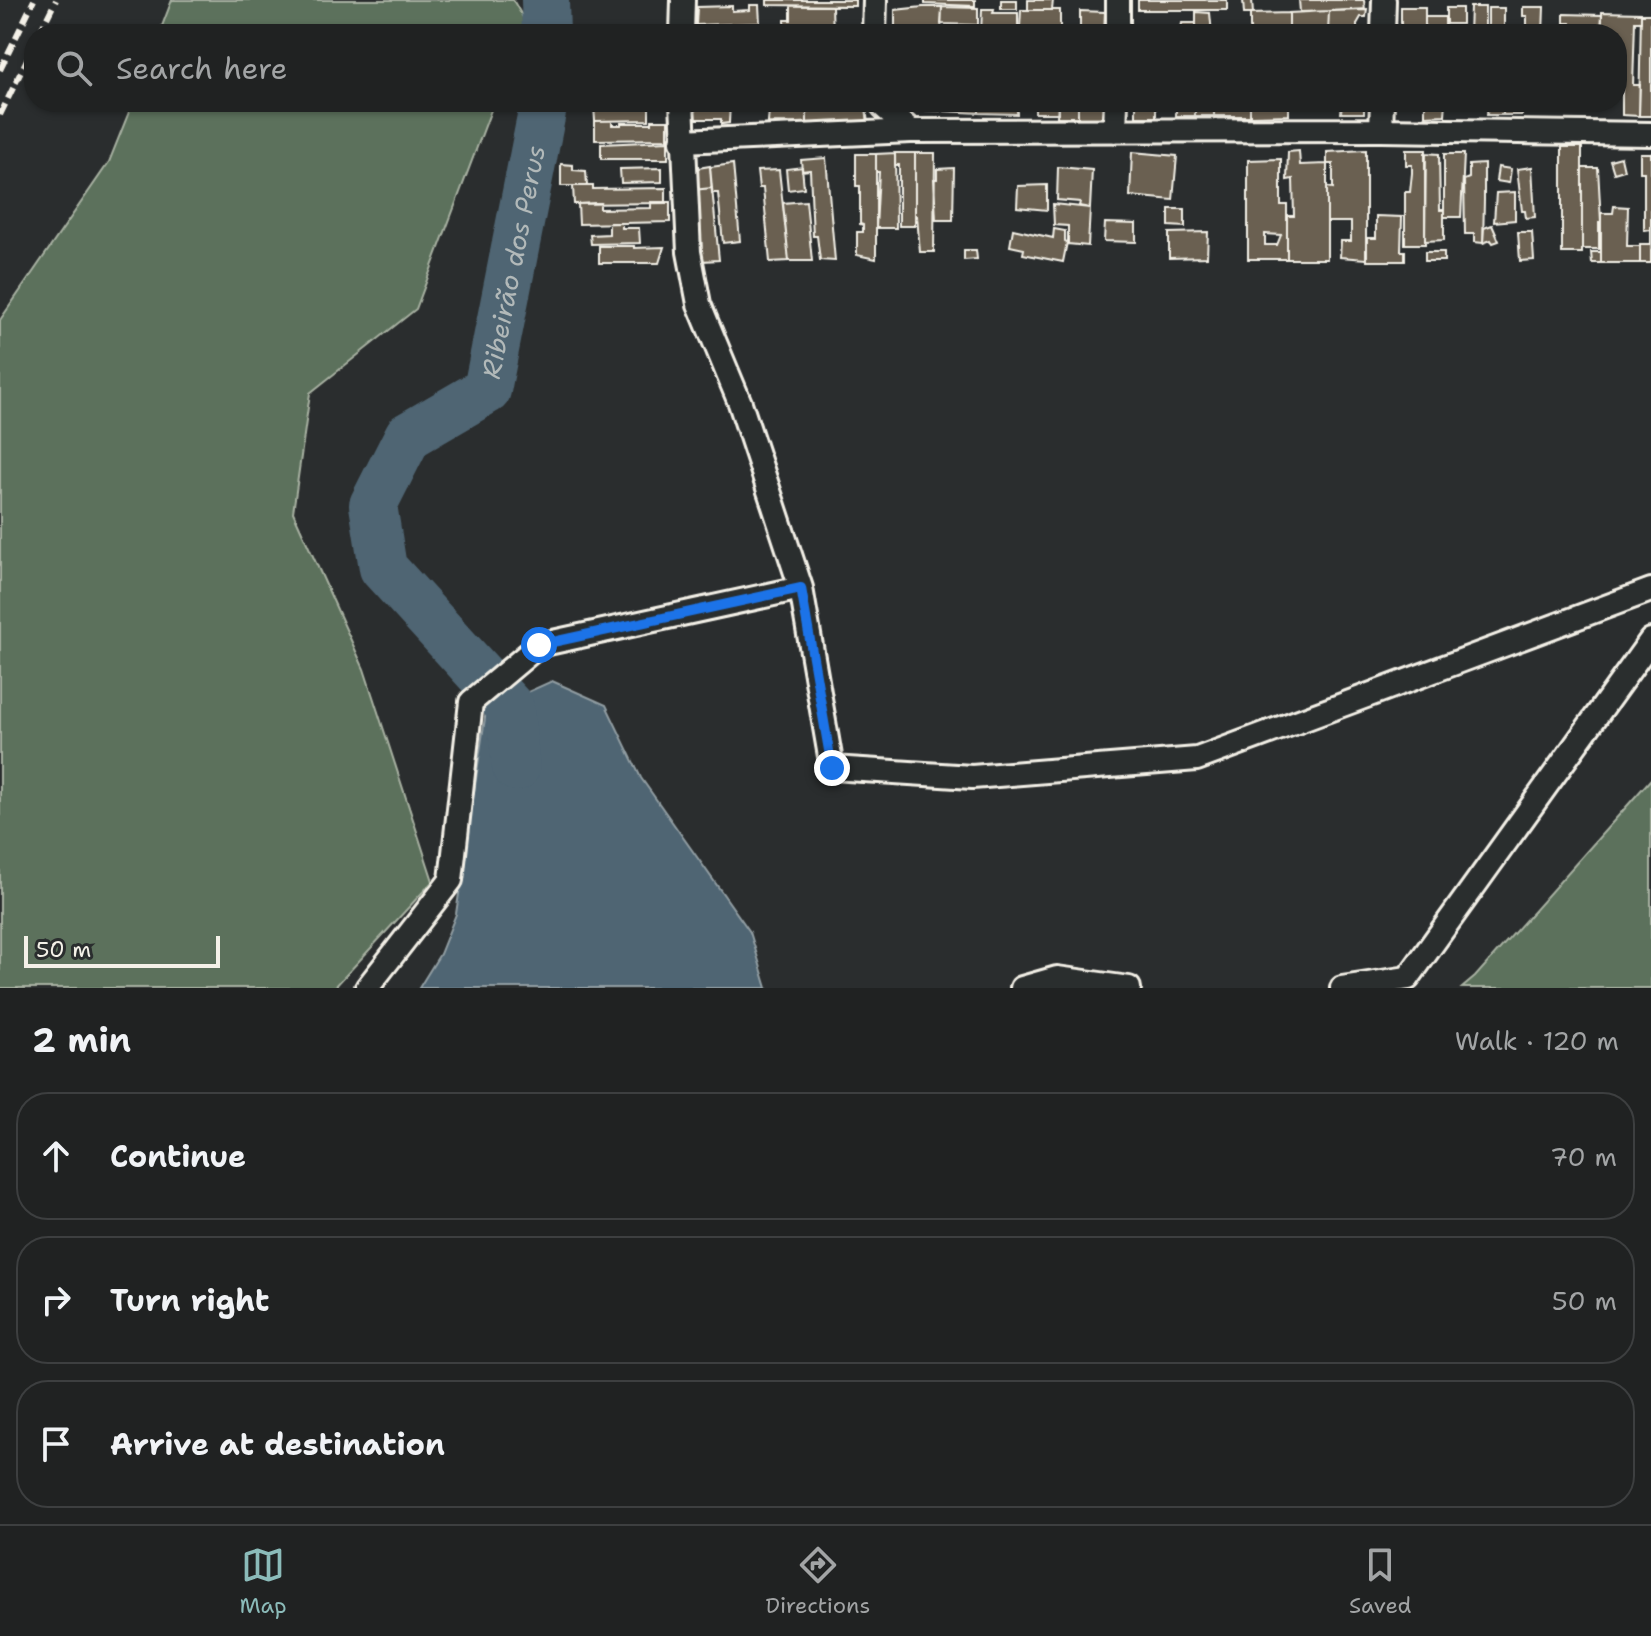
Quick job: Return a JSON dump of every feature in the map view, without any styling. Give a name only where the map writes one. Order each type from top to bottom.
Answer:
[{"type":"street","points":[[682,24],[683,0]]},
{"type":"street","points":[[874,24],[875,0]]},
{"type":"street","points":[[1118,0],[1118,24]]},
{"type":"street","points":[[1383,24],[1384,0]]},
{"type":"street","points":[[682,112],[689,252],[699,304],[740,403],[801,588],[832,768],[972,777],[1197,759],[1651,590]]},
{"type":"street","points":[[892,112],[911,131]]},
{"type":"street","points":[[1115,131],[1116,112]]},
{"type":"street","points":[[1381,130],[1382,112]]},
{"type":"street","points":[[682,141],[911,131],[1381,130],[1651,134]]},
{"type":"street","points":[[367,988],[451,880],[471,702],[539,645],[801,588]]},
{"type":"street","points":[[1342,988],[1408,978],[1651,640]]},
{"type":"street","points":[[1022,988],[1057,978],[1129,988]]},
{"type":"green space","points":[[172,0],[513,0],[525,21],[524,24],[163,24]]},
{"type":"green space","points":[[129,112],[490,112],[416,309],[310,393],[293,512],[364,669],[433,881],[334,988],[0,988],[0,320],[109,162]]},
{"type":"green space","points":[[1651,779],[1651,988],[1462,988],[1475,977]]},
{"type":"water","points":[[552,681],[606,705],[641,778],[750,932],[767,988],[419,988],[440,954],[456,914],[486,711]]},
{"type":"building","points":[[767,0],[855,0],[855,6],[767,5]]},
{"type":"building","points":[[925,0],[975,0],[975,6],[925,4]]},
{"type":"building","points":[[1001,0],[1017,0],[1017,9],[1001,9]]},
{"type":"building","points":[[1028,0],[1053,0],[1052,10],[1028,10]]},
{"type":"building","points":[[1138,0],[1227,0],[1227,10],[1138,10]]},
{"type":"building","points":[[1243,0],[1252,0],[1253,14],[1244,14]]},
{"type":"building","points":[[1299,0],[1364,0],[1365,10],[1300,12]]},
{"type":"building","points":[[750,5],[759,5],[760,23],[696,24],[697,7],[732,6],[732,11],[750,10]]},
{"type":"building","points":[[791,6],[832,6],[833,24],[785,24],[785,20],[791,20]]},
{"type":"building","points":[[942,7],[941,24],[895,24],[895,10]]},
{"type":"building","points":[[942,7],[978,8],[978,24],[941,24]]},
{"type":"building","points":[[1401,7],[1425,7],[1425,24],[1401,24]]},
{"type":"building","points":[[1470,7],[1485,7],[1485,24],[1469,24]]},
{"type":"building","points":[[1523,7],[1544,7],[1543,24],[1527,24],[1527,16],[1523,16]]},
{"type":"building","points":[[1446,8],[1462,8],[1462,24],[1446,24]]},
{"type":"building","points":[[1488,8],[1504,8],[1504,24],[1488,24]]},
{"type":"building","points":[[982,9],[994,9],[993,13],[1018,13],[1018,24],[981,24]]},
{"type":"building","points":[[1367,9],[1366,17],[1361,17],[1357,24],[1328,24],[1329,11]]},
{"type":"building","points":[[1021,10],[1060,10],[1060,24],[1020,24]]},
{"type":"building","points":[[1080,11],[1105,12],[1104,24],[1080,24]]},
{"type":"building","points":[[1329,11],[1328,24],[1289,24],[1289,13]]},
{"type":"building","points":[[1196,12],[1210,13],[1211,24],[1196,24]]},
{"type":"building","points":[[1602,12],[1641,13],[1641,21],[1635,21],[1633,85],[1640,85],[1639,116],[1622,115],[1622,112],[1627,112],[1627,24],[1602,24]]},
{"type":"building","points":[[1289,13],[1289,24],[1250,24],[1250,14]]},
{"type":"building","points":[[1564,14],[1602,15],[1601,24],[1564,23]]},
{"type":"building","points":[[1641,14],[1651,14],[1651,116],[1639,116]]},
{"type":"building","points":[[1425,17],[1445,17],[1445,24],[1425,24]]},
{"type":"building","points":[[594,112],[649,112],[649,120],[595,121]]},
{"type":"building","points":[[693,112],[730,112],[729,123],[721,124],[721,119],[693,119]]},
{"type":"building","points":[[769,112],[807,112],[807,124],[768,123]]},
{"type":"building","points":[[807,112],[867,112],[868,124],[807,124]]},
{"type":"building","points":[[1017,112],[1017,114],[979,113]]},
{"type":"building","points":[[1057,112],[1078,112],[1078,117],[1057,117]]},
{"type":"building","points":[[1078,112],[1102,112],[1096,122],[1078,122]]},
{"type":"building","points":[[1136,112],[1156,112],[1156,117],[1136,117]]},
{"type":"building","points":[[1176,112],[1195,112],[1195,116],[1176,116]]},
{"type":"building","points":[[1195,112],[1214,112],[1214,116],[1195,116]]},
{"type":"building","points":[[1214,112],[1250,112],[1250,116],[1214,116]]},
{"type":"building","points":[[1250,112],[1289,112],[1289,115],[1250,116]]},
{"type":"building","points":[[1425,112],[1445,112],[1445,115],[1425,116]]},
{"type":"building","points":[[1487,112],[1503,112],[1503,115],[1487,115]]},
{"type":"building","points":[[1503,112],[1522,112],[1522,115],[1503,115]]},
{"type":"building","points":[[652,120],[668,120],[668,139],[595,140],[595,121],[612,121],[612,125],[621,125],[652,123]]},
{"type":"building","points":[[668,141],[668,159],[601,159],[601,144]]},
{"type":"building","points":[[1562,147],[1582,147],[1582,253],[1562,253]]},
{"type":"building","points":[[1366,150],[1366,259],[1340,257],[1341,241],[1351,241],[1351,222],[1327,222],[1327,187],[1333,188],[1333,164],[1327,164],[1327,152]]},
{"type":"building","points":[[1406,150],[1426,150],[1425,244],[1405,244],[1405,192],[1410,192],[1412,173],[1412,165],[1406,165]]},
{"type":"building","points":[[1299,151],[1300,165],[1327,164],[1327,259],[1287,259],[1287,216],[1294,216],[1293,179],[1287,180],[1288,152]]},
{"type":"building","points":[[1132,152],[1177,156],[1173,200],[1130,196]]},
{"type":"building","points":[[895,153],[896,228],[876,228],[879,172],[876,172],[876,154]]},
{"type":"building","points":[[895,153],[915,153],[915,226],[899,226],[899,165],[895,165]]},
{"type":"building","points":[[915,153],[935,153],[934,252],[920,252],[915,216]]},
{"type":"building","points":[[1425,153],[1439,154],[1444,240],[1425,241]]},
{"type":"building","points":[[1640,153],[1651,153],[1651,229],[1644,230],[1644,172],[1640,172]]},
{"type":"building","points":[[856,154],[876,154],[876,259],[857,255],[857,232],[863,232],[863,225],[860,224],[860,186],[856,186]]},
{"type":"building","points":[[1444,154],[1464,154],[1461,217],[1444,217]]},
{"type":"building","points":[[1621,157],[1624,170],[1614,173],[1610,160]]},
{"type":"building","points":[[826,158],[835,261],[820,260],[817,236],[813,236],[810,170],[802,171],[801,160]]},
{"type":"building","points":[[1281,159],[1281,205],[1287,205],[1287,259],[1248,259],[1248,160]],"holes":[[[1265,234],[1281,235],[1277,245],[1265,245]]]},
{"type":"building","points":[[561,164],[573,165],[573,170],[586,171],[587,186],[561,186]]},
{"type":"building","points":[[733,164],[740,241],[723,243],[718,193],[712,193],[710,167]]},
{"type":"building","points":[[1484,164],[1483,243],[1474,242],[1474,234],[1465,234],[1464,180],[1469,178],[1469,165]]},
{"type":"building","points":[[710,166],[712,188],[693,190],[692,169]]},
{"type":"building","points":[[802,167],[804,188],[788,190],[786,169]]},
{"type":"building","points":[[1058,167],[1092,170],[1090,208],[1079,206],[1080,202],[1057,200]]},
{"type":"building","points":[[1498,167],[1511,169],[1509,183],[1496,181]]},
{"type":"building","points":[[1532,167],[1535,217],[1526,218],[1525,211],[1522,211],[1517,169]]},
{"type":"building","points":[[662,168],[662,182],[621,183],[620,169]]},
{"type":"building","points":[[954,168],[953,220],[936,220],[934,179],[937,179],[937,169]]},
{"type":"building","points":[[1582,168],[1598,168],[1599,249],[1582,249]]},
{"type":"building","points":[[779,170],[789,261],[770,262],[763,188],[759,188],[757,171]]},
{"type":"building","points":[[1047,185],[1047,210],[1017,207],[1018,186]]},
{"type":"building","points":[[573,186],[593,186],[593,189],[666,188],[666,203],[574,204]]},
{"type":"building","points":[[712,188],[719,260],[699,264],[693,190]]},
{"type":"building","points":[[1515,192],[1515,220],[1494,222],[1496,193]]},
{"type":"building","points":[[806,201],[812,261],[789,261],[783,203]]},
{"type":"building","points":[[651,202],[670,202],[670,222],[579,224],[578,204],[600,203],[600,209],[651,208]]},
{"type":"building","points":[[1053,204],[1090,208],[1088,246],[1068,244],[1068,226],[1054,225]]},
{"type":"building","points":[[1614,206],[1628,207],[1627,246],[1640,246],[1640,263],[1601,263],[1601,213],[1613,213]]},
{"type":"building","points":[[1169,209],[1185,209],[1185,227],[1169,226]]},
{"type":"building","points":[[1376,216],[1402,217],[1401,251],[1405,251],[1405,261],[1367,261],[1367,238],[1376,238]]},
{"type":"building","points":[[609,223],[622,223],[622,228],[639,228],[640,243],[591,244],[590,235],[609,234]]},
{"type":"building","points":[[1105,223],[1136,224],[1136,242],[1104,241]]},
{"type":"building","points":[[1492,225],[1499,241],[1483,243],[1484,228]]},
{"type":"building","points":[[1013,229],[1053,238],[1054,229],[1065,231],[1067,242],[1063,262],[1023,254],[1024,249],[1010,246]]},
{"type":"building","points":[[1208,232],[1207,257],[1169,258],[1169,233]]},
{"type":"building","points":[[1518,232],[1532,232],[1534,260],[1520,261]]},
{"type":"building","points":[[1640,244],[1651,244],[1651,263],[1640,263]]},
{"type":"building","points":[[599,246],[664,247],[659,263],[599,263]]},
{"type":"building","points":[[964,250],[976,250],[977,259],[964,260]]},
{"type":"building","points":[[1425,252],[1444,252],[1444,261],[1425,261]]},
{"type":"building","points":[[1591,252],[1601,252],[1601,263],[1592,263]]},
{"type":"waterway","name":"Ribeirão dos Perus","points":[[545,0],[546,24]]},
{"type":"waterway","name":"Ribeirão dos Perus","points":[[516,767],[510,707],[383,568],[373,505],[408,436],[487,390],[542,112]]},
{"type":"railway","points":[[0,70],[34,0]]},
{"type":"railway","points":[[44,24],[56,0]]},
{"type":"railway","points":[[0,115],[24,66]]},
{"type":"route","points":[[539,645],[801,588],[832,768]]}]
